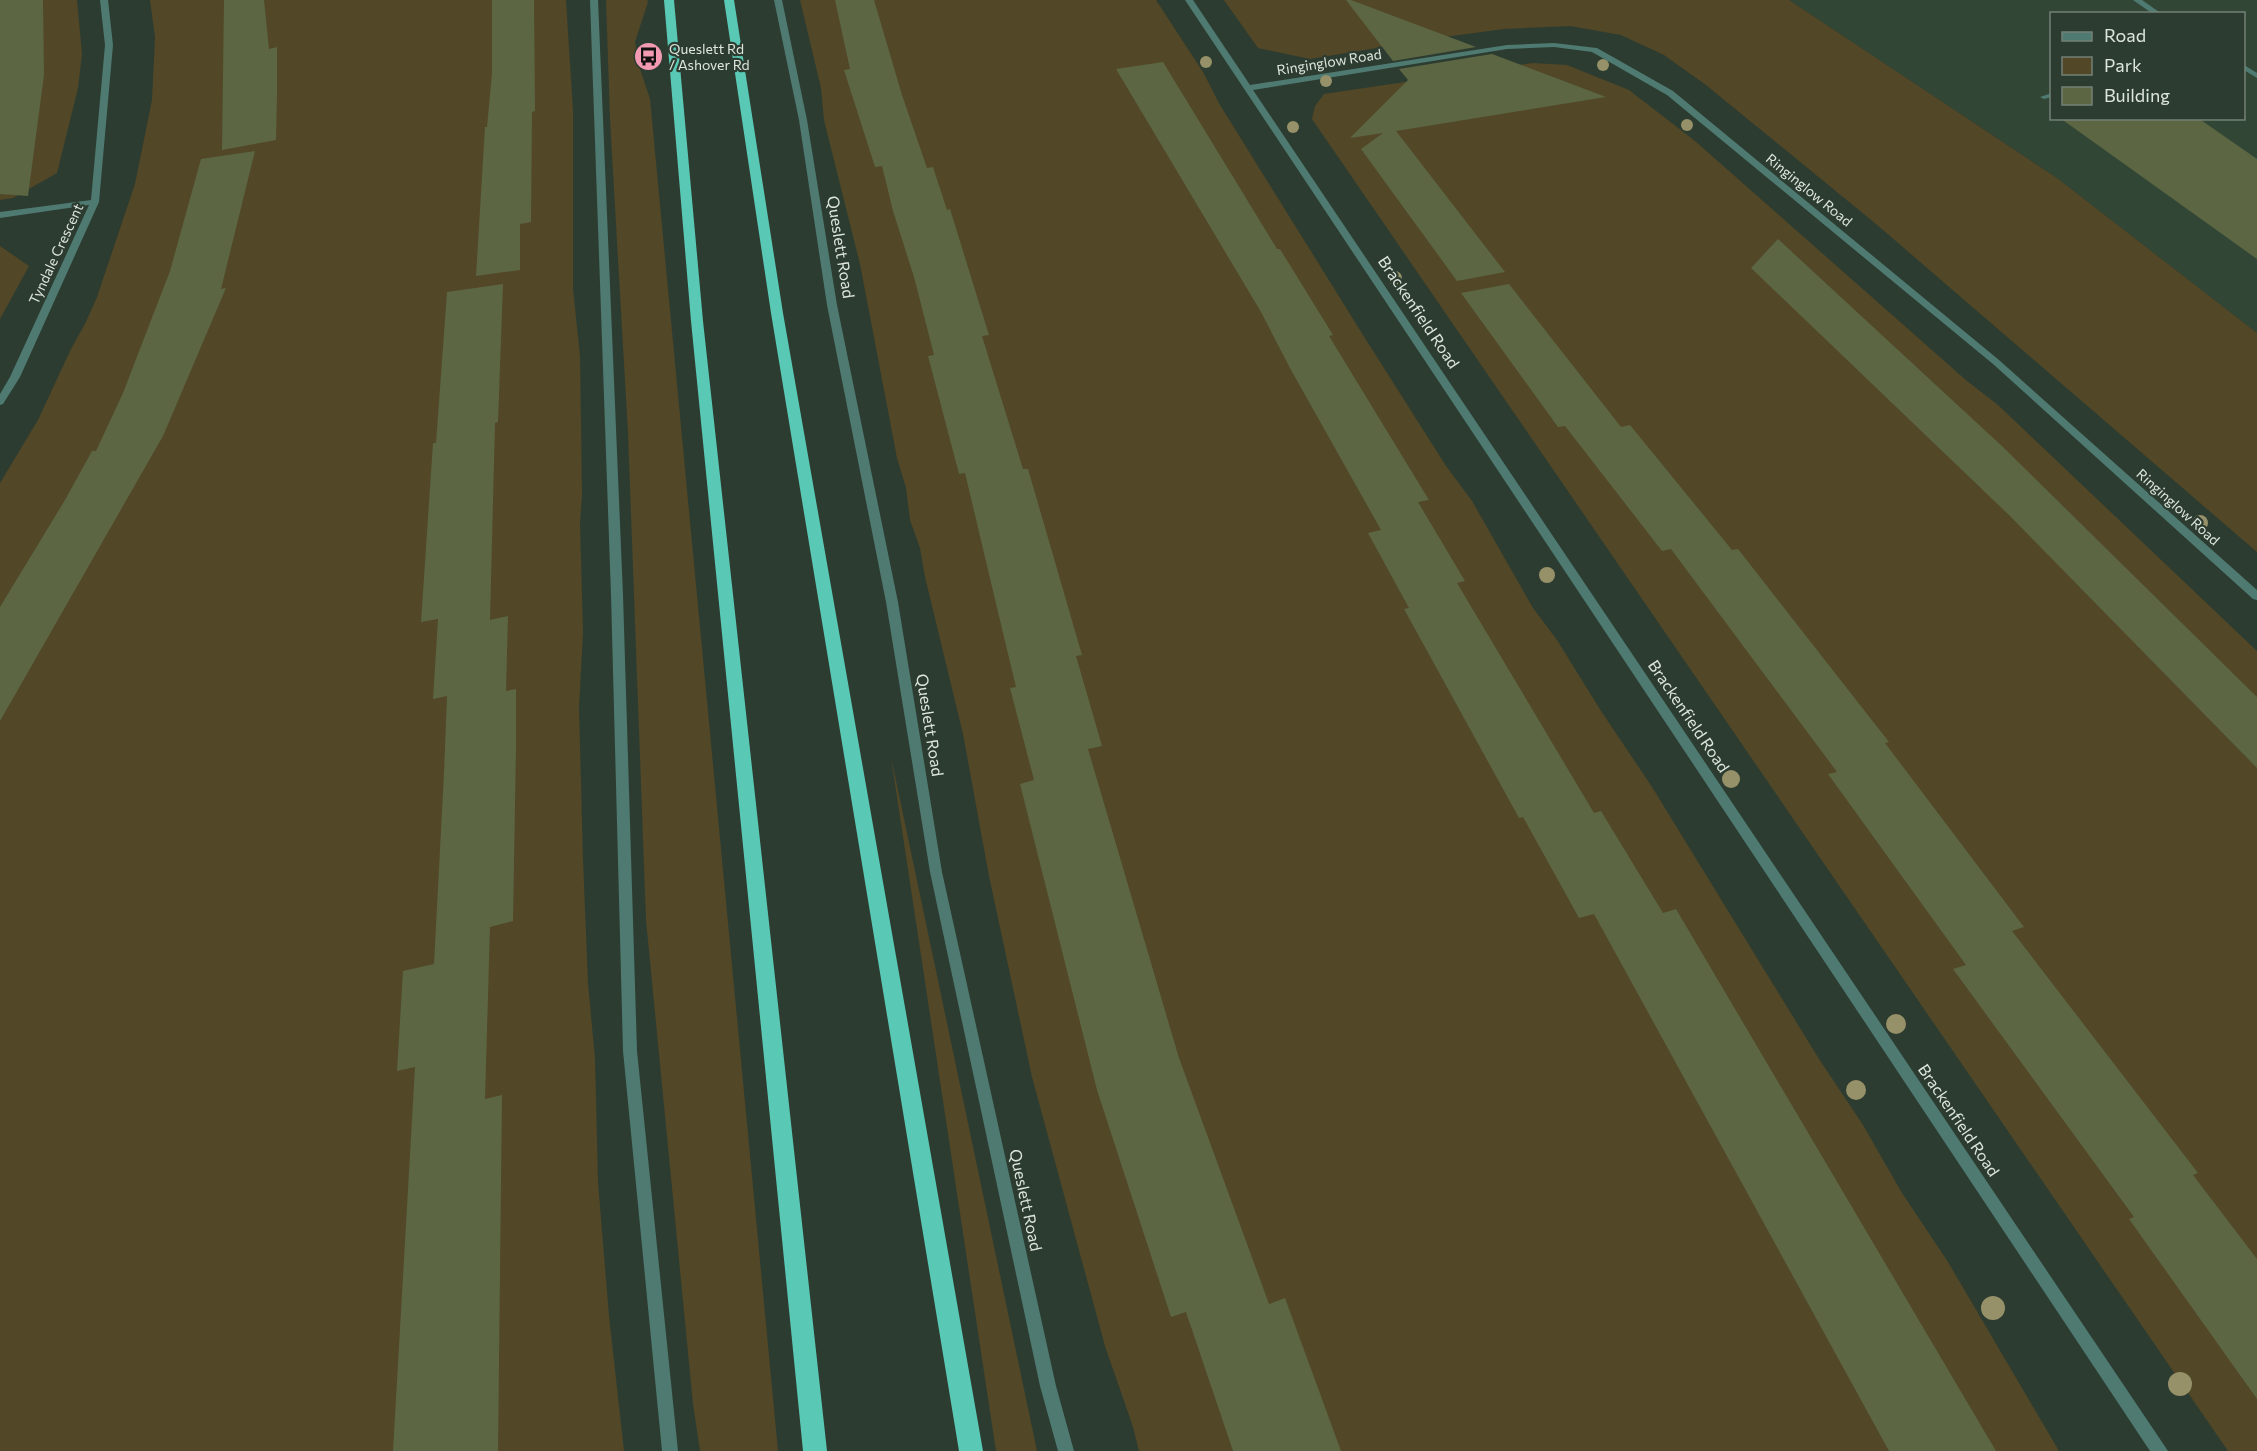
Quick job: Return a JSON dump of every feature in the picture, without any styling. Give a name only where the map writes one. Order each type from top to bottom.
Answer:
[{"type":"highway","points":[[669,0],[698,333],[815,1451]]},
{"type":"highway","points":[[729,0],[781,336],[971,1451]]},
{"type":"street","name":"Tyndale Crescent","points":[[0,402],[15,377],[95,202],[109,45],[104,0]]},
{"type":"street","points":[[594,0],[617,595],[630,1051],[670,1451]]},
{"type":"street","name":"Queslett Road","points":[[778,0],[803,120],[832,305],[892,602],[936,872],[1048,1386],[1066,1451]]},
{"type":"street","name":"Brackenfield Road","points":[[1189,0],[2160,1451]]},
{"type":"street","points":[[2137,0],[2156,12]]},
{"type":"street","name":"Ringinglow Road","points":[[1249,88],[1507,47],[1554,45],[1594,50],[1670,93],[1915,294],[1996,362],[2257,596]]},
{"type":"street","points":[[0,215],[95,202]]},
{"type":"shaded area","points":[[1789,0],[2257,0],[2257,333],[2057,178]]},
{"type":"green space","points":[[0,0],[77,0],[82,54],[78,88],[57,173],[13,198],[0,200]]},
{"type":"green space","points":[[150,0],[566,0],[573,111],[573,289],[580,356],[582,494],[580,524],[583,632],[579,707],[583,860],[588,983],[595,1059],[598,1182],[609,1316],[624,1451],[0,1451],[0,483],[38,420],[86,322],[97,297],[135,184],[152,100],[155,37]]},
{"type":"green space","points":[[606,0],[647,0],[648,2],[635,42],[640,69],[650,99],[778,1451],[700,1451],[693,1404],[646,920],[628,433],[610,119]]},
{"type":"green space","points":[[800,0],[1156,0],[1203,72],[1220,105],[1363,335],[1446,466],[1472,501],[1533,608],[1557,640],[1652,787],[1819,1059],[1863,1125],[1902,1193],[1948,1262],[2059,1451],[1139,1451],[1105,1346],[1032,1077],[989,876],[963,734],[920,548],[910,520],[906,488],[897,458],[860,264],[824,120],[821,88]]},
{"type":"green space","points":[[1224,0],[1789,0],[2057,178],[2257,333],[2257,552],[1876,224],[1706,85],[1664,55],[1621,35],[1570,26],[1504,29],[1310,59],[1258,48]]},
{"type":"green space","points":[[1533,63],[1567,65],[1629,90],[1695,141],[1967,381],[1998,405],[2257,651],[2257,1451],[2228,1451],[1312,119],[1315,106],[1324,94]]},
{"type":"green space","points":[[0,246],[29,266],[0,319]]},
{"type":"green space","points":[[891,757],[1037,1451],[996,1451]]},
{"type":"building","points":[[0,0],[43,0],[44,75],[28,196],[0,194]]},
{"type":"building","points":[[224,0],[264,0],[269,49],[277,47],[277,94],[276,140],[222,150]]},
{"type":"building","points":[[492,0],[534,0],[535,111],[532,112],[531,222],[520,224],[520,270],[476,276],[485,127],[487,127],[492,73]]},
{"type":"building","points":[[835,0],[874,0],[902,95],[927,168],[933,167],[947,210],[950,209],[989,335],[982,336],[1023,469],[1028,469],[1082,655],[1076,656],[1102,746],[1088,749],[1179,1058],[1269,1304],[1285,1298],[1341,1451],[1233,1451],[1186,1312],[1171,1317],[1097,1090],[1020,784],[1034,780],[1010,688],[1016,687],[965,473],[959,474],[928,356],[934,355],[882,166],[875,167],[844,70],[850,69]]},
{"type":"building","points":[[1346,0],[1351,0],[1476,47],[1393,61]]},
{"type":"building","points":[[1492,54],[1606,97],[1396,131],[1505,272],[1457,281],[1361,149],[1383,133],[1350,138],[1408,80],[1399,69]]},
{"type":"building","points":[[1163,62],[1277,249],[1280,249],[1333,335],[1329,336],[1429,500],[1418,502],[1465,581],[1457,583],[1594,813],[1601,811],[1663,913],[1676,909],[1996,1451],[1889,1451],[1594,914],[1579,918],[1523,817],[1519,818],[1404,609],[1409,608],[1368,533],[1381,530],[1261,312],[1116,69]]},
{"type":"building","points":[[2063,120],[2201,120],[2257,159],[2257,259]]},
{"type":"building","points":[[255,151],[221,289],[226,288],[163,436],[0,721],[0,607],[92,451],[96,451],[123,393],[170,271],[201,159]]},
{"type":"building","points":[[1778,239],[2004,448],[2257,697],[2257,768],[2010,516],[1751,268]]},
{"type":"building","points":[[503,284],[498,422],[495,423],[490,620],[508,616],[506,691],[516,689],[516,747],[513,921],[490,927],[485,1099],[502,1095],[498,1451],[393,1451],[415,1067],[397,1071],[403,971],[434,964],[444,773],[447,696],[433,699],[438,619],[421,622],[433,443],[436,443],[447,292]]},
{"type":"building","points":[[1509,284],[1621,427],[1630,425],[1732,550],[1738,549],[1889,742],[1885,743],[2024,927],[2012,931],[2198,1173],[2193,1175],[2257,1259],[2257,1399],[2129,1219],[2134,1217],[1953,969],[1966,965],[1828,774],[1837,772],[1671,549],[1662,551],[1565,426],[1558,427],[1461,293]]},
{"type":"place","name":"Queslett Rd / Ashover Rd","points":[[648,57]]}]
